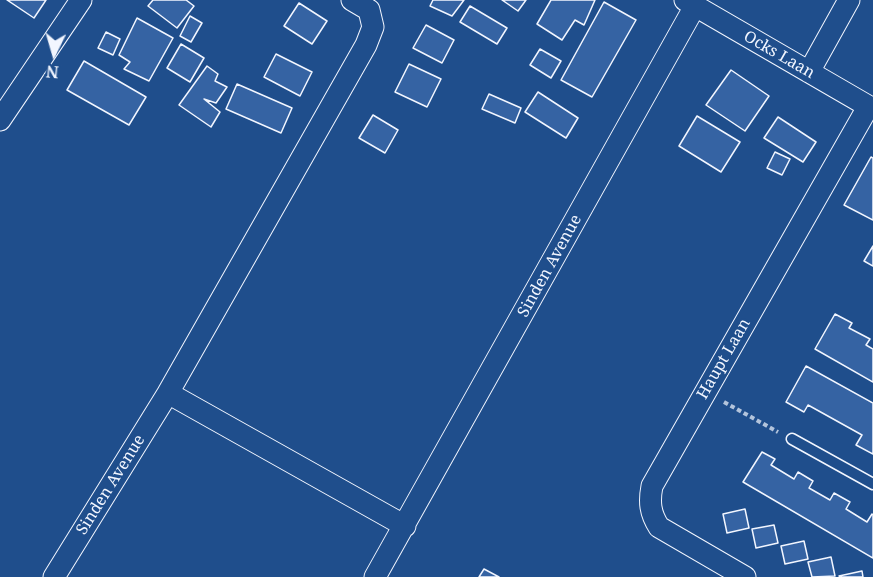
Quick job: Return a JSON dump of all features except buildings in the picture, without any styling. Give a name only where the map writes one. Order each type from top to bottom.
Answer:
[{"type":"street","points":[[0,120],[81,0]]},
{"type":"street","name":"Sinden Avenue","points":[[54,577],[168,393],[366,45],[373,27],[369,10],[352,0]]},
{"type":"street","points":[[809,72],[849,0]]},
{"type":"street","name":"Sinden Avenue","points":[[375,577],[690,3]]},
{"type":"street","name":"Ocks Laan","points":[[690,3],[870,108]]},
{"type":"street","name":"Haupt Laan","points":[[745,577],[659,527],[651,515],[649,500],[652,486],[870,108]]},
{"type":"street","points":[[168,393],[405,526]]},
{"type":"lane","points":[[792,439],[873,484]]},
{"type":"path","points":[[705,392],[792,439]]}]
